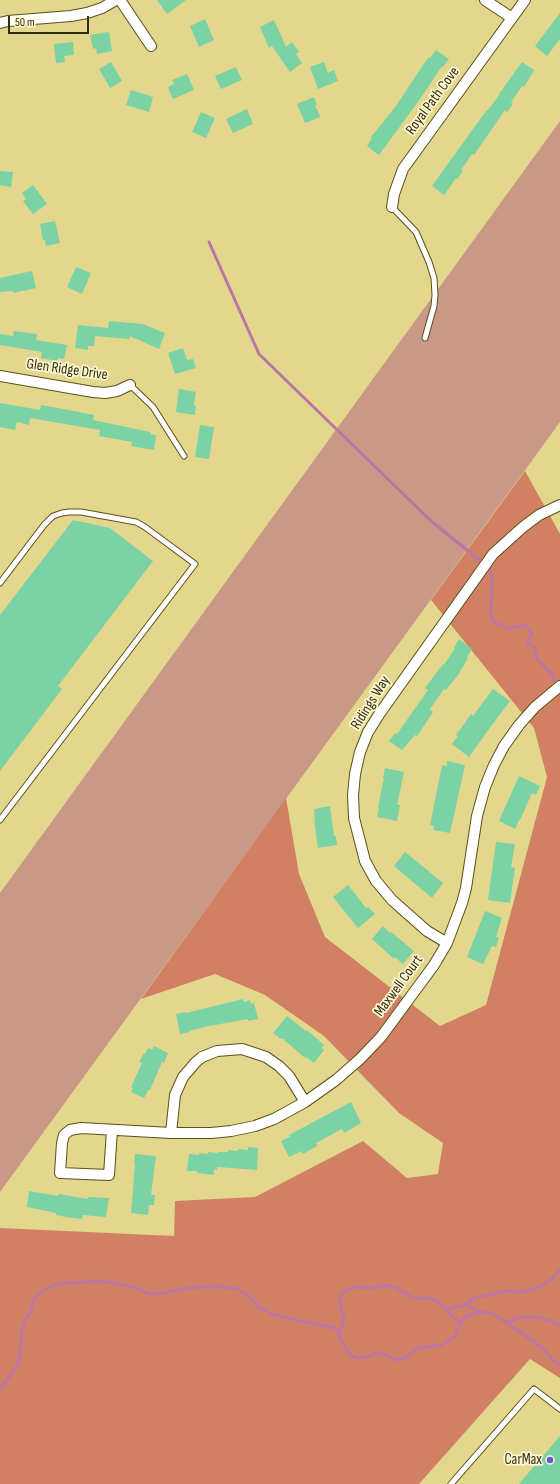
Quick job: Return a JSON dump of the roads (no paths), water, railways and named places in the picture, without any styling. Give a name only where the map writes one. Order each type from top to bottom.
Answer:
[{"type":"street","points":[[0,23],[87,13],[102,8],[116,0]]},
{"type":"street","points":[[120,0],[151,46]]},
{"type":"street","points":[[485,0],[512,18]]},
{"type":"street","name":"Royal Path Cove","points":[[392,207],[394,194],[403,169],[525,0]]},
{"type":"street","name":"Glen Ridge Drive","points":[[0,376],[105,393],[117,391],[130,385]]},
{"type":"street","name":"Ridings Way","points":[[447,943],[427,931],[392,900],[376,881],[365,861],[354,818],[353,795],[355,774],[360,752],[380,712],[493,554],[522,526],[539,515],[560,505]]},
{"type":"street","name":"Maxwell Court","points":[[112,1130],[109,1175],[60,1173],[62,1143],[64,1135],[70,1130],[81,1128],[171,1133],[211,1133],[255,1126],[274,1119],[305,1102],[336,1080],[360,1059],[381,1037],[434,965],[447,943],[466,888],[477,816],[485,787],[494,765],[504,746],[519,724],[534,707],[557,688]]},
{"type":"street","points":[[171,1133],[175,1095],[183,1077],[199,1060],[210,1053],[218,1051],[242,1049],[266,1057],[289,1076],[305,1102]]},
{"type":"lane","points":[[392,207],[416,232],[434,278],[434,306],[425,338]]},
{"type":"lane","points":[[130,385],[153,408],[184,456]]},
{"type":"lane","points":[[0,583],[44,525],[53,516],[69,512],[81,512],[136,522],[195,564],[0,820]]},
{"type":"lane","points":[[452,1484],[534,1389],[560,1409]]},
{"type":"waterway","points":[[209,242],[259,354],[431,521],[488,567],[492,575],[491,617],[494,622],[509,629],[526,626],[532,634],[527,643],[535,647],[536,658],[552,674],[560,695]]},
{"type":"waterway","points":[[446,1309],[465,1305],[475,1297],[505,1291],[522,1292],[539,1287],[553,1278],[560,1270]]},
{"type":"waterway","points":[[0,1389],[17,1366],[20,1354],[22,1329],[26,1318],[32,1310],[32,1303],[37,1295],[58,1284],[98,1281],[136,1288],[149,1294],[188,1288],[215,1286],[238,1289],[249,1296],[260,1308],[272,1314],[332,1327],[338,1330],[340,1339],[350,1355],[358,1358],[368,1357],[376,1353],[386,1355],[396,1360],[405,1358],[418,1348],[442,1345],[455,1337],[458,1328],[465,1317],[481,1312],[492,1313],[542,1348],[560,1366]]},
{"type":"waterway","points":[[338,1330],[342,1327],[344,1317],[340,1297],[344,1291],[355,1287],[375,1288],[388,1285],[397,1288],[415,1298],[429,1298],[439,1302],[461,1323]]},
{"type":"waterway","points":[[465,1305],[481,1312]]},
{"type":"waterway","points":[[506,1322],[521,1317],[535,1317],[560,1325]]},
{"type":"place","name":"CarMax","points":[[550,1460]]}]
